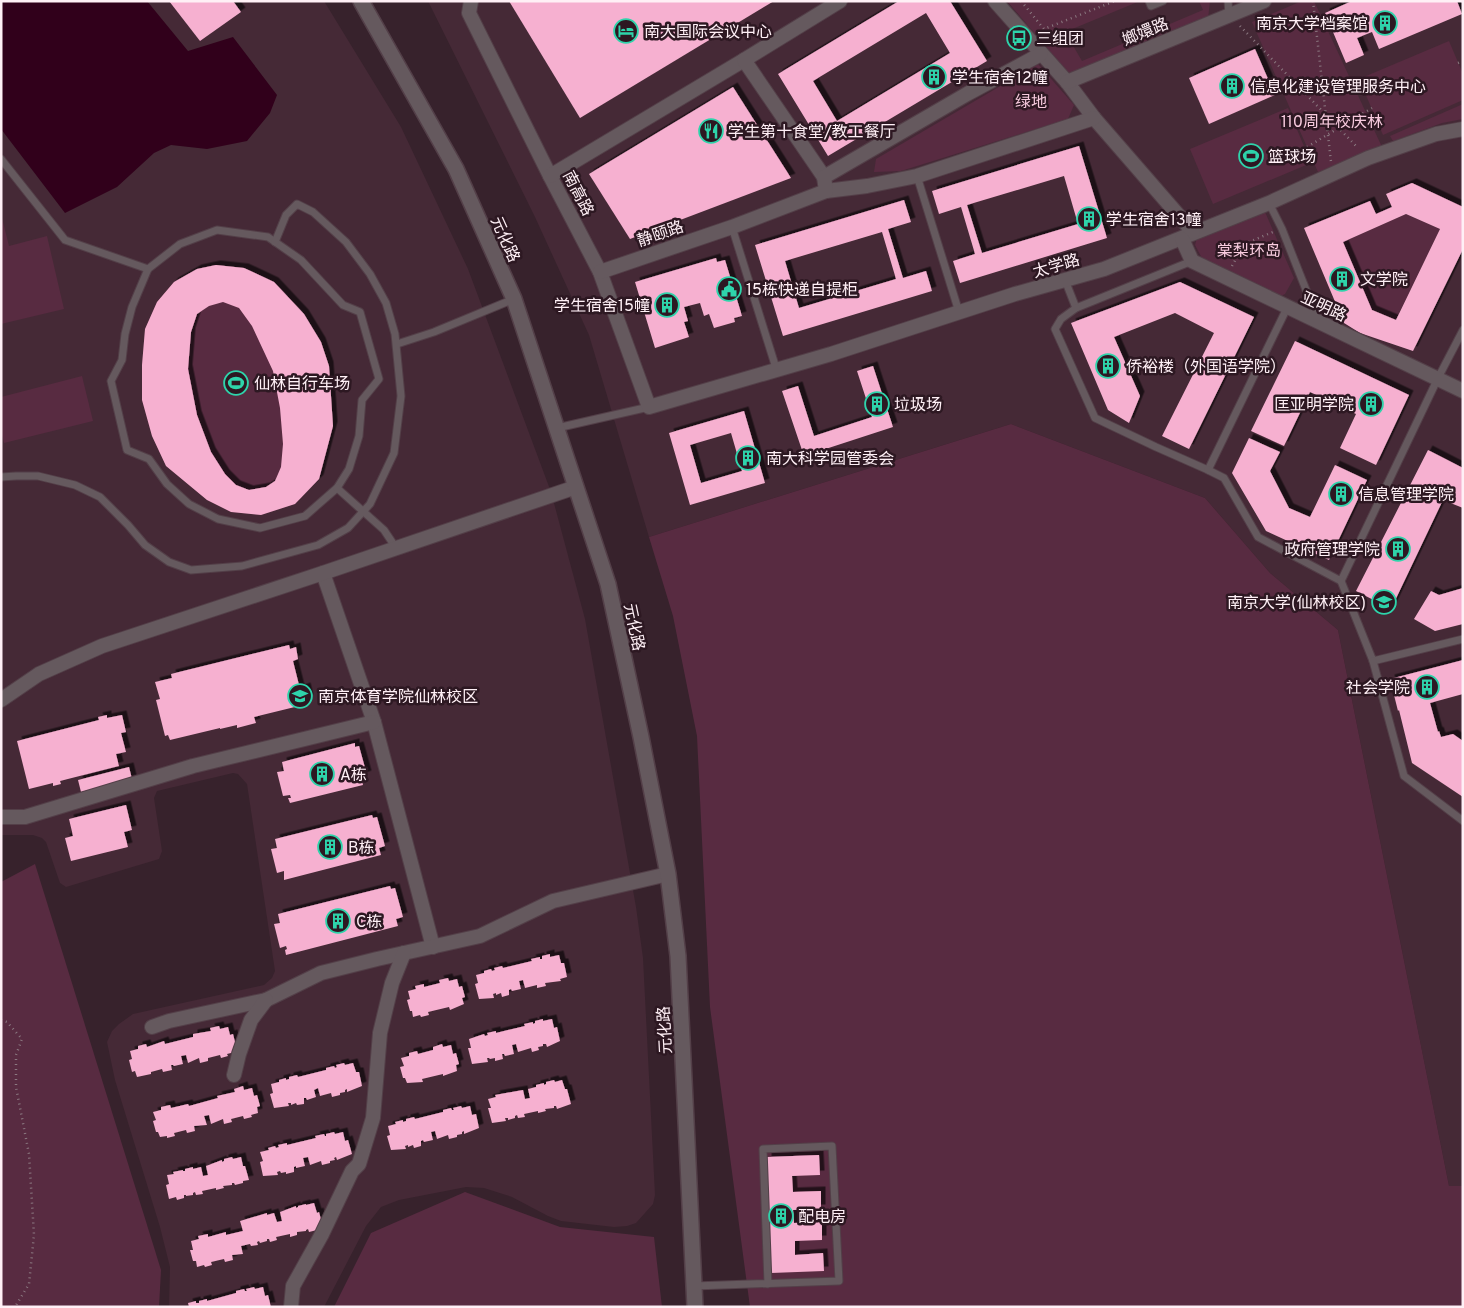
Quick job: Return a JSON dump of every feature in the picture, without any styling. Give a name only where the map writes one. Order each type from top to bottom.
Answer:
[{"type":"street","name":"南高路","points":[[471,1],[469,13],[600,272],[649,407]]},
{"type":"street","points":[[550,176],[840,1]]},
{"type":"street","points":[[994,1],[1067,82],[1188,235],[1192,261]]},
{"type":"street","name":"嫏嬛路","points":[[1067,82],[1229,8],[1264,1]]},
{"type":"street","name":"元化路","points":[[362,2],[456,169],[514,299],[608,584],[668,874],[678,956],[695,1307]]},
{"type":"street","points":[[825,184],[959,99],[1041,54]]},
{"type":"street","points":[[744,60],[825,184]]},
{"type":"street","points":[[825,184],[867,186],[917,176],[1094,118]]},
{"type":"street","name":"太学路","points":[[649,407],[776,368],[831,354],[959,312],[1104,269],[1269,203],[1368,158],[1436,134],[1463,129]]},
{"type":"street","name":"静颐路","points":[[600,272],[732,227],[825,184]]},
{"type":"street","name":"亚明路","points":[[1192,261],[1463,391]]},
{"type":"street","points":[[1,700],[39,674],[102,646],[323,574],[576,487]]},
{"type":"street","points":[[323,574],[374,722],[433,946]]},
{"type":"street","points":[[1,816],[24,817],[193,766],[374,722]]},
{"type":"street","points":[[152,1027],[169,1021],[266,1000],[321,973],[480,936],[553,901],[668,874]]},
{"type":"street","points":[[290,1307],[293,1286],[322,1234],[352,1171],[359,1164],[373,1118],[380,1033],[392,983],[404,953]]},
{"type":"street","points":[[234,1075],[251,1020],[266,1000]]},
{"type":"lane","points":[[1149,1],[1151,6],[1163,1]]},
{"type":"lane","points":[[1,159],[65,240],[148,269]]},
{"type":"lane","points":[[917,176],[959,312]]},
{"type":"lane","points":[[1269,203],[1282,229],[1320,326]]},
{"type":"lane","points":[[1,477],[38,476],[75,485],[100,497],[145,545],[169,562],[191,570],[242,566],[318,545],[348,528],[370,504],[394,453],[401,396],[396,334],[386,303],[370,274],[346,242],[313,212],[297,204],[286,215],[275,242]]},
{"type":"lane","points":[[732,227],[776,368]]},
{"type":"lane","points":[[217,230],[268,237],[301,260],[343,305],[360,312],[379,379],[362,400],[359,436],[349,469],[337,488],[304,516],[260,528],[218,520],[189,504],[167,484],[149,459],[127,450],[111,382],[122,360],[125,334],[132,307],[148,269],[180,244],[217,230]]},
{"type":"lane","points":[[1192,261],[1076,308],[1061,319],[1055,330],[1095,418],[1224,478],[1258,538],[1341,581],[1373,660],[1404,776],[1463,821]]},
{"type":"lane","points":[[1065,280],[1076,308]]},
{"type":"lane","points":[[397,344],[434,332],[514,299]]},
{"type":"lane","points":[[1208,470],[1287,308]]},
{"type":"lane","points":[[1341,581],[1438,378],[1463,330]]},
{"type":"lane","points":[[556,428],[649,407]]},
{"type":"lane","points":[[337,488],[384,530],[396,548]]},
{"type":"lane","points":[[1373,660],[1463,639]]},
{"type":"lane","points":[[694,1286],[768,1284],[839,1280],[832,1146],[763,1149],[768,1284]]},
{"type":"path","points":[[1021,1],[1044,29],[1116,1]]},
{"type":"path","points":[[1313,1],[1332,173]]},
{"type":"path","points":[[1229,8],[1325,114],[1368,158]]},
{"type":"path","points":[[1458,63],[1463,61]]},
{"type":"path","points":[[1307,147],[1372,108]]},
{"type":"path","points":[[1226,278],[1244,244],[1282,229]]},
{"type":"path","points":[[1,1020],[7,1022],[22,1039],[16,1054],[16,1087],[29,1154],[34,1235],[30,1284],[15,1307]]},
{"type":"shaded area","name":"南京体育学院仙林校区","points":[[1,1],[324,1],[401,127],[468,269],[551,492],[585,619],[636,907],[643,958],[655,1195],[653,1204],[636,1223],[614,1227],[561,1221],[512,1197],[484,1188],[466,1187],[399,1200],[381,1207],[366,1226],[324,1307],[169,1307],[170,1267],[160,1227],[115,1080],[107,1042],[112,1031],[133,1014],[264,985],[272,978],[275,971],[247,784],[238,774],[233,773],[157,791],[154,798],[162,851],[159,859],[66,887],[60,883],[46,842],[42,838],[33,835],[1,835]]},
{"type":"shaded area","points":[[1,1],[147,1],[188,51],[233,37],[277,95],[270,113],[247,141],[207,149],[171,145],[154,153],[117,187],[65,213],[1,129]]},
{"type":"shaded area","name":"南京大学(仙林校区)","points":[[428,1],[1463,1],[1463,1188],[1449,1186],[1338,630],[1270,573],[1205,498],[1011,424],[649,537],[589,335],[535,217]]},
{"type":"green space","points":[[1007,1],[1140,1],[1065,32],[1082,61],[1203,10],[1199,1],[1210,1],[1208,19],[1070,75]]},
{"type":"green space","name":"110周年校庆林","points":[[1302,1],[1314,1],[1382,147],[1318,172],[1252,22]]},
{"type":"green space","points":[[1449,41],[1463,74],[1463,100],[1383,135],[1359,79]]},
{"type":"green space","name":"绿地","points":[[1038,64],[1074,105],[1068,119],[901,171],[874,172],[876,159]]},
{"type":"green space","points":[[1463,104],[1463,119],[1442,123],[1393,141],[1390,136]]},
{"type":"green space","name":"篮球场","points":[[1288,108],[1311,163],[1213,204],[1190,149]]},
{"type":"green space","name":"棠梨环岛","points":[[1265,212],[1294,278],[1285,294],[1279,297],[1203,260],[1195,245],[1197,238]]},
{"type":"green space","points":[[1,214],[9,246],[47,236],[64,309],[1,324]]},
{"type":"green space","points":[[1406,214],[1440,229],[1396,320],[1372,310],[1343,242]]},
{"type":"green space","name":"仙林自行车场","points":[[216,265],[244,268],[274,282],[304,314],[321,342],[329,366],[333,426],[319,479],[295,504],[261,515],[231,512],[207,500],[166,466],[152,436],[142,400],[145,329],[157,302],[174,282],[197,269]]},
{"type":"green space","points":[[82,376],[93,421],[4,443],[1,432],[1,397]]},
{"type":"green space","points":[[1011,424],[1205,498],[1270,573],[1338,630],[1449,1186],[1463,1186],[1463,1307],[750,1307],[710,1007],[697,736],[673,616],[649,537]]},
{"type":"green space","points":[[35,864],[161,1270],[159,1307],[1,1307],[1,882]]},
{"type":"green space","points":[[465,1192],[560,1227],[654,1237],[662,1307],[334,1307],[371,1233]]},
{"type":"building","points":[[169,1],[233,1],[241,12],[200,41]]},
{"type":"building","name":"南大国际会议中心","points":[[509,1],[774,1],[580,118]]},
{"type":"building","name":"学生宿舍12幢","points":[[899,1],[950,1],[987,61],[828,156],[778,74]],"holes":[[[926,13],[950,53],[837,121],[813,81]]]},
{"type":"building","name":"南京大学档案馆","points":[[1352,1],[1457,1],[1462,14],[1379,49],[1372,32],[1357,38],[1364,55],[1346,63],[1325,13]]},
{"type":"building","name":"信息化建设管理服务中心","points":[[1255,49],[1275,95],[1209,124],[1189,78]]},
{"type":"building","name":"学生第十食堂/教工餐厅","points":[[733,87],[791,178],[630,239],[589,174]]},
{"type":"building","name":"学生宿舍13幢","points":[[1079,146],[1107,238],[960,283],[953,261],[975,254],[961,207],[939,214],[932,191]],"holes":[[[1064,176],[1078,224],[982,253],[967,205]]]},
{"type":"building","name":"文学院","points":[[1412,183],[1463,207],[1463,249],[1413,351],[1360,333],[1344,323],[1304,228],[1370,201],[1376,214],[1392,207],[1386,194]],"holes":[[[1406,214],[1440,229],[1396,320],[1372,310],[1343,242]]]},
{"type":"building","points":[[904,200],[911,222],[888,229],[903,278],[926,271],[932,291],[783,336],[755,245]],"holes":[[[882,232],[896,279],[799,308],[785,261]]]},
{"type":"building","name":"学生宿舍15幢","points":[[716,258],[717,262],[725,260],[742,316],[734,318],[735,322],[714,328],[709,314],[704,316],[700,303],[684,307],[688,321],[684,322],[689,337],[655,348],[635,282]]},
{"type":"building","name":"仙林自行车场","points":[[216,265],[244,268],[274,282],[304,314],[321,342],[329,366],[333,426],[319,479],[295,504],[261,515],[231,512],[207,500],[166,466],[152,436],[142,400],[145,329],[157,302],[174,282],[197,269]],"holes":[[[223,302],[239,308],[252,326],[273,371],[280,408],[283,444],[281,467],[275,481],[266,487],[249,490],[236,485],[225,474],[211,452],[197,415],[188,369],[191,332],[197,314],[209,306]]]},
{"type":"building","name":"侨裕楼（外国语学院）","points":[[1180,282],[1254,317],[1189,449],[1162,436],[1214,333],[1175,313],[1114,337],[1140,396],[1129,423],[1108,410],[1071,323]]},
{"type":"building","name":"匡亚明学院","points":[[1295,341],[1409,395],[1376,465],[1340,448],[1356,414],[1310,392],[1284,446],[1251,431]]},
{"type":"building","name":"垃圾场","points":[[873,366],[893,427],[804,456],[782,391],[798,386],[814,436],[872,417],[857,371]]},
{"type":"building","name":"南大科学园管委会","points":[[744,411],[765,483],[690,505],[669,433]],"holes":[[[731,433],[742,471],[701,483],[690,445]]]},
{"type":"building","name":"信息管理学院","points":[[1249,438],[1280,452],[1270,471],[1289,508],[1310,517],[1335,465],[1367,480],[1329,560],[1266,531],[1232,473]]},
{"type":"building","name":"政府管理学院","points":[[1428,450],[1463,468],[1463,508],[1443,500],[1391,609],[1356,591]]},
{"type":"building","points":[[1463,588],[1463,624],[1435,631],[1414,619],[1431,591],[1439,595]]},
{"type":"building","points":[[289,645],[290,649],[296,647],[298,659],[293,661],[300,689],[306,687],[309,699],[302,701],[303,705],[254,717],[256,723],[237,728],[237,725],[170,740],[168,735],[165,736],[156,700],[160,699],[155,682],[172,678],[171,674]]},
{"type":"building","points":[[1463,660],[1463,694],[1430,703],[1441,737],[1453,734],[1463,741],[1463,797],[1412,763],[1390,679]]},
{"type":"building","points":[[107,715],[107,718],[122,715],[126,732],[121,733],[126,752],[116,754],[119,766],[60,781],[61,784],[53,786],[53,783],[29,789],[17,741],[99,720],[98,717]]},
{"type":"building","name":"A栋","points":[[355,743],[355,747],[359,746],[367,775],[361,777],[363,785],[290,803],[288,798],[291,798],[290,795],[283,796],[277,772],[284,771],[282,762]]},
{"type":"building","points":[[129,767],[132,779],[81,792],[78,780]]},
{"type":"building","points":[[126,805],[132,830],[124,832],[128,847],[71,861],[65,838],[73,836],[69,819]]},
{"type":"building","name":"B栋","points":[[372,815],[373,818],[377,817],[385,846],[379,848],[381,855],[284,880],[284,871],[277,873],[271,849],[277,848],[275,839]]},
{"type":"building","name":"C栋","points":[[390,886],[391,889],[395,888],[403,917],[396,919],[398,926],[286,955],[286,946],[280,948],[274,924],[280,923],[278,914]]},
{"type":"building","points":[[550,954],[550,957],[559,955],[561,963],[564,963],[567,977],[560,979],[561,981],[545,983],[546,986],[537,988],[537,985],[525,988],[523,980],[519,981],[521,989],[509,990],[509,995],[502,997],[501,993],[496,995],[496,993],[493,994],[494,998],[479,999],[475,984],[478,983],[476,975],[502,966],[503,968],[532,961],[531,959],[540,957],[542,959],[542,956]]},
{"type":"building","points":[[448,978],[449,981],[457,979],[459,987],[462,986],[465,997],[462,998],[464,1004],[450,1010],[449,1007],[428,1012],[429,1015],[413,1017],[407,1000],[410,999],[408,991],[416,989],[415,986],[424,984],[424,987],[440,983],[439,980]]},
{"type":"building","points":[[543,1019],[543,1021],[552,1019],[554,1028],[557,1027],[560,1041],[547,1047],[546,1044],[543,1044],[543,1046],[538,1047],[539,1050],[532,1052],[531,1048],[518,1052],[516,1044],[512,1045],[514,1054],[505,1056],[502,1054],[503,1059],[495,1061],[495,1058],[487,1058],[488,1062],[472,1064],[468,1048],[471,1048],[469,1039],[484,1034],[485,1036],[488,1035],[487,1033],[496,1031],[496,1033],[525,1026],[524,1024],[533,1022],[533,1024],[535,1021]]},
{"type":"building","points":[[219,1026],[220,1029],[228,1027],[230,1035],[233,1034],[236,1046],[233,1047],[235,1052],[227,1054],[228,1056],[221,1058],[220,1055],[208,1058],[208,1061],[200,1063],[199,1058],[188,1063],[186,1055],[181,1056],[183,1064],[171,1065],[172,1070],[163,1072],[162,1069],[137,1077],[135,1071],[132,1072],[129,1060],[132,1059],[130,1051],[138,1049],[138,1046],[146,1044],[147,1047],[164,1041],[165,1044],[193,1037],[193,1034],[211,1031],[210,1028]]},
{"type":"building","points":[[442,1044],[443,1047],[451,1045],[453,1054],[456,1053],[459,1064],[456,1065],[457,1071],[443,1076],[443,1074],[422,1079],[423,1082],[407,1083],[405,1078],[403,1078],[400,1067],[404,1066],[401,1058],[417,1051],[418,1054],[433,1050],[433,1047]]},
{"type":"building","points":[[344,1063],[345,1065],[353,1063],[356,1072],[359,1072],[362,1086],[347,1092],[347,1089],[345,1092],[340,1093],[340,1095],[332,1097],[331,1093],[320,1096],[318,1088],[314,1090],[316,1097],[307,1100],[304,1098],[304,1104],[297,1105],[296,1103],[291,1105],[291,1103],[288,1103],[289,1106],[274,1108],[270,1094],[273,1093],[271,1084],[297,1075],[298,1077],[334,1066],[335,1068],[337,1067],[336,1065]]},
{"type":"building","points":[[554,1080],[555,1082],[562,1080],[565,1089],[567,1089],[571,1104],[557,1109],[554,1106],[554,1108],[545,1109],[546,1111],[524,1114],[525,1117],[518,1118],[517,1115],[515,1118],[508,1120],[508,1118],[505,1118],[506,1121],[492,1123],[488,1099],[496,1097],[495,1095],[523,1090],[525,1099],[530,1098],[528,1089]]},
{"type":"building","points":[[243,1086],[244,1090],[252,1088],[254,1096],[257,1095],[260,1106],[257,1107],[258,1113],[251,1115],[252,1117],[244,1119],[243,1116],[231,1119],[232,1122],[224,1124],[223,1119],[211,1124],[209,1115],[204,1116],[207,1125],[194,1126],[195,1131],[187,1133],[186,1130],[174,1133],[175,1136],[167,1138],[167,1136],[160,1137],[158,1132],[156,1132],[153,1121],[156,1120],[153,1112],[161,1110],[161,1107],[170,1105],[171,1108],[188,1104],[189,1106],[235,1092],[234,1089]]},
{"type":"building","points":[[461,1106],[462,1108],[470,1106],[472,1115],[476,1114],[479,1128],[464,1134],[464,1131],[462,1134],[457,1135],[457,1137],[449,1139],[448,1135],[437,1139],[435,1131],[431,1132],[433,1140],[421,1141],[421,1146],[414,1148],[413,1145],[408,1147],[408,1145],[405,1146],[406,1149],[391,1150],[387,1136],[390,1135],[388,1126],[396,1124],[395,1122],[403,1120],[403,1122],[414,1117],[415,1119],[443,1112],[443,1110],[451,1108],[454,1110],[453,1108]]},
{"type":"building","points":[[334,1132],[335,1134],[343,1132],[345,1141],[348,1140],[352,1154],[337,1160],[336,1157],[330,1163],[322,1165],[321,1161],[310,1165],[308,1157],[303,1158],[305,1166],[294,1167],[294,1172],[286,1174],[286,1172],[281,1173],[280,1171],[277,1172],[278,1175],[263,1176],[260,1162],[263,1161],[260,1152],[275,1146],[276,1148],[279,1147],[278,1145],[287,1143],[287,1145],[316,1138],[315,1136],[324,1134],[326,1136],[326,1134]]},
{"type":"building","name":"配电房","points":[[819,1155],[820,1175],[792,1176],[793,1192],[821,1191],[821,1209],[793,1210],[794,1223],[822,1222],[822,1240],[795,1241],[795,1255],[823,1253],[824,1271],[771,1273],[767,1157]]},
{"type":"building","points":[[232,1157],[233,1159],[241,1157],[249,1180],[235,1185],[232,1183],[232,1185],[223,1186],[224,1188],[216,1190],[216,1188],[202,1191],[203,1194],[196,1195],[195,1192],[193,1195],[184,1195],[184,1198],[177,1200],[176,1197],[169,1199],[166,1185],[169,1184],[167,1175],[193,1167],[193,1169],[201,1167],[203,1176],[208,1175],[206,1166]]},
{"type":"building","points":[[314,1203],[317,1213],[319,1212],[323,1227],[317,1230],[309,1232],[308,1229],[297,1232],[297,1235],[290,1237],[290,1234],[276,1237],[277,1240],[270,1242],[269,1239],[260,1243],[259,1241],[257,1242],[258,1245],[241,1246],[243,1254],[232,1255],[233,1260],[225,1262],[224,1259],[211,1262],[212,1265],[205,1267],[204,1265],[197,1267],[196,1261],[193,1261],[190,1250],[193,1250],[191,1241],[199,1239],[198,1236],[208,1234],[208,1237],[226,1232],[226,1235],[243,1231],[240,1221],[267,1213],[267,1215],[274,1213],[277,1222],[282,1221],[280,1212],[296,1206],[296,1208]]},
{"type":"building","points":[[254,1287],[255,1289],[263,1287],[265,1296],[268,1295],[271,1307],[189,1307],[188,1303],[196,1301],[196,1303],[199,1303],[199,1301],[207,1299],[207,1301],[244,1289],[247,1291],[246,1289]]},
{"type":"place","name":"南京大学档案馆","points":[[1385,23]]},
{"type":"place","name":"南大国际会议中心","points":[[626,31]]},
{"type":"place","name":"三组团","points":[[1019,38]]},
{"type":"place","name":"学生宿舍12幢","points":[[934,77]]},
{"type":"place","name":"信息化建设管理服务中心","points":[[1232,86]]},
{"type":"place","name":"学生第十食堂/教工餐厅","points":[[711,131]]},
{"type":"place","name":"篮球场","points":[[1251,156]]},
{"type":"place","name":"学生宿舍13幢","points":[[1089,219]]},
{"type":"place","name":"文学院","points":[[1342,279]]},
{"type":"place","name":"15栋快递自提柜","points":[[729,289]]},
{"type":"place","name":"学生宿舍15幢","points":[[667,305]]},
{"type":"place","name":"侨裕楼（外国语学院）","points":[[1108,366]]},
{"type":"place","name":"仙林自行车场","points":[[236,383]]},
{"type":"place","name":"垃圾场","points":[[877,404]]},
{"type":"place","name":"匡亚明学院","points":[[1371,404]]},
{"type":"place","name":"南大科学园管委会","points":[[748,458]]},
{"type":"place","name":"信息管理学院","points":[[1341,494]]},
{"type":"place","name":"政府管理学院","points":[[1398,549]]},
{"type":"place","name":"南京大学(仙林校区)","points":[[1384,602]]},
{"type":"place","name":"社会学院","points":[[1427,687]]},
{"type":"place","name":"南京体育学院仙林校区","points":[[300,696]]},
{"type":"place","name":"A栋","points":[[322,774]]},
{"type":"place","name":"B栋","points":[[330,847]]},
{"type":"place","name":"C栋","points":[[338,921]]},
{"type":"place","name":"配电房","points":[[781,1216]]}]
